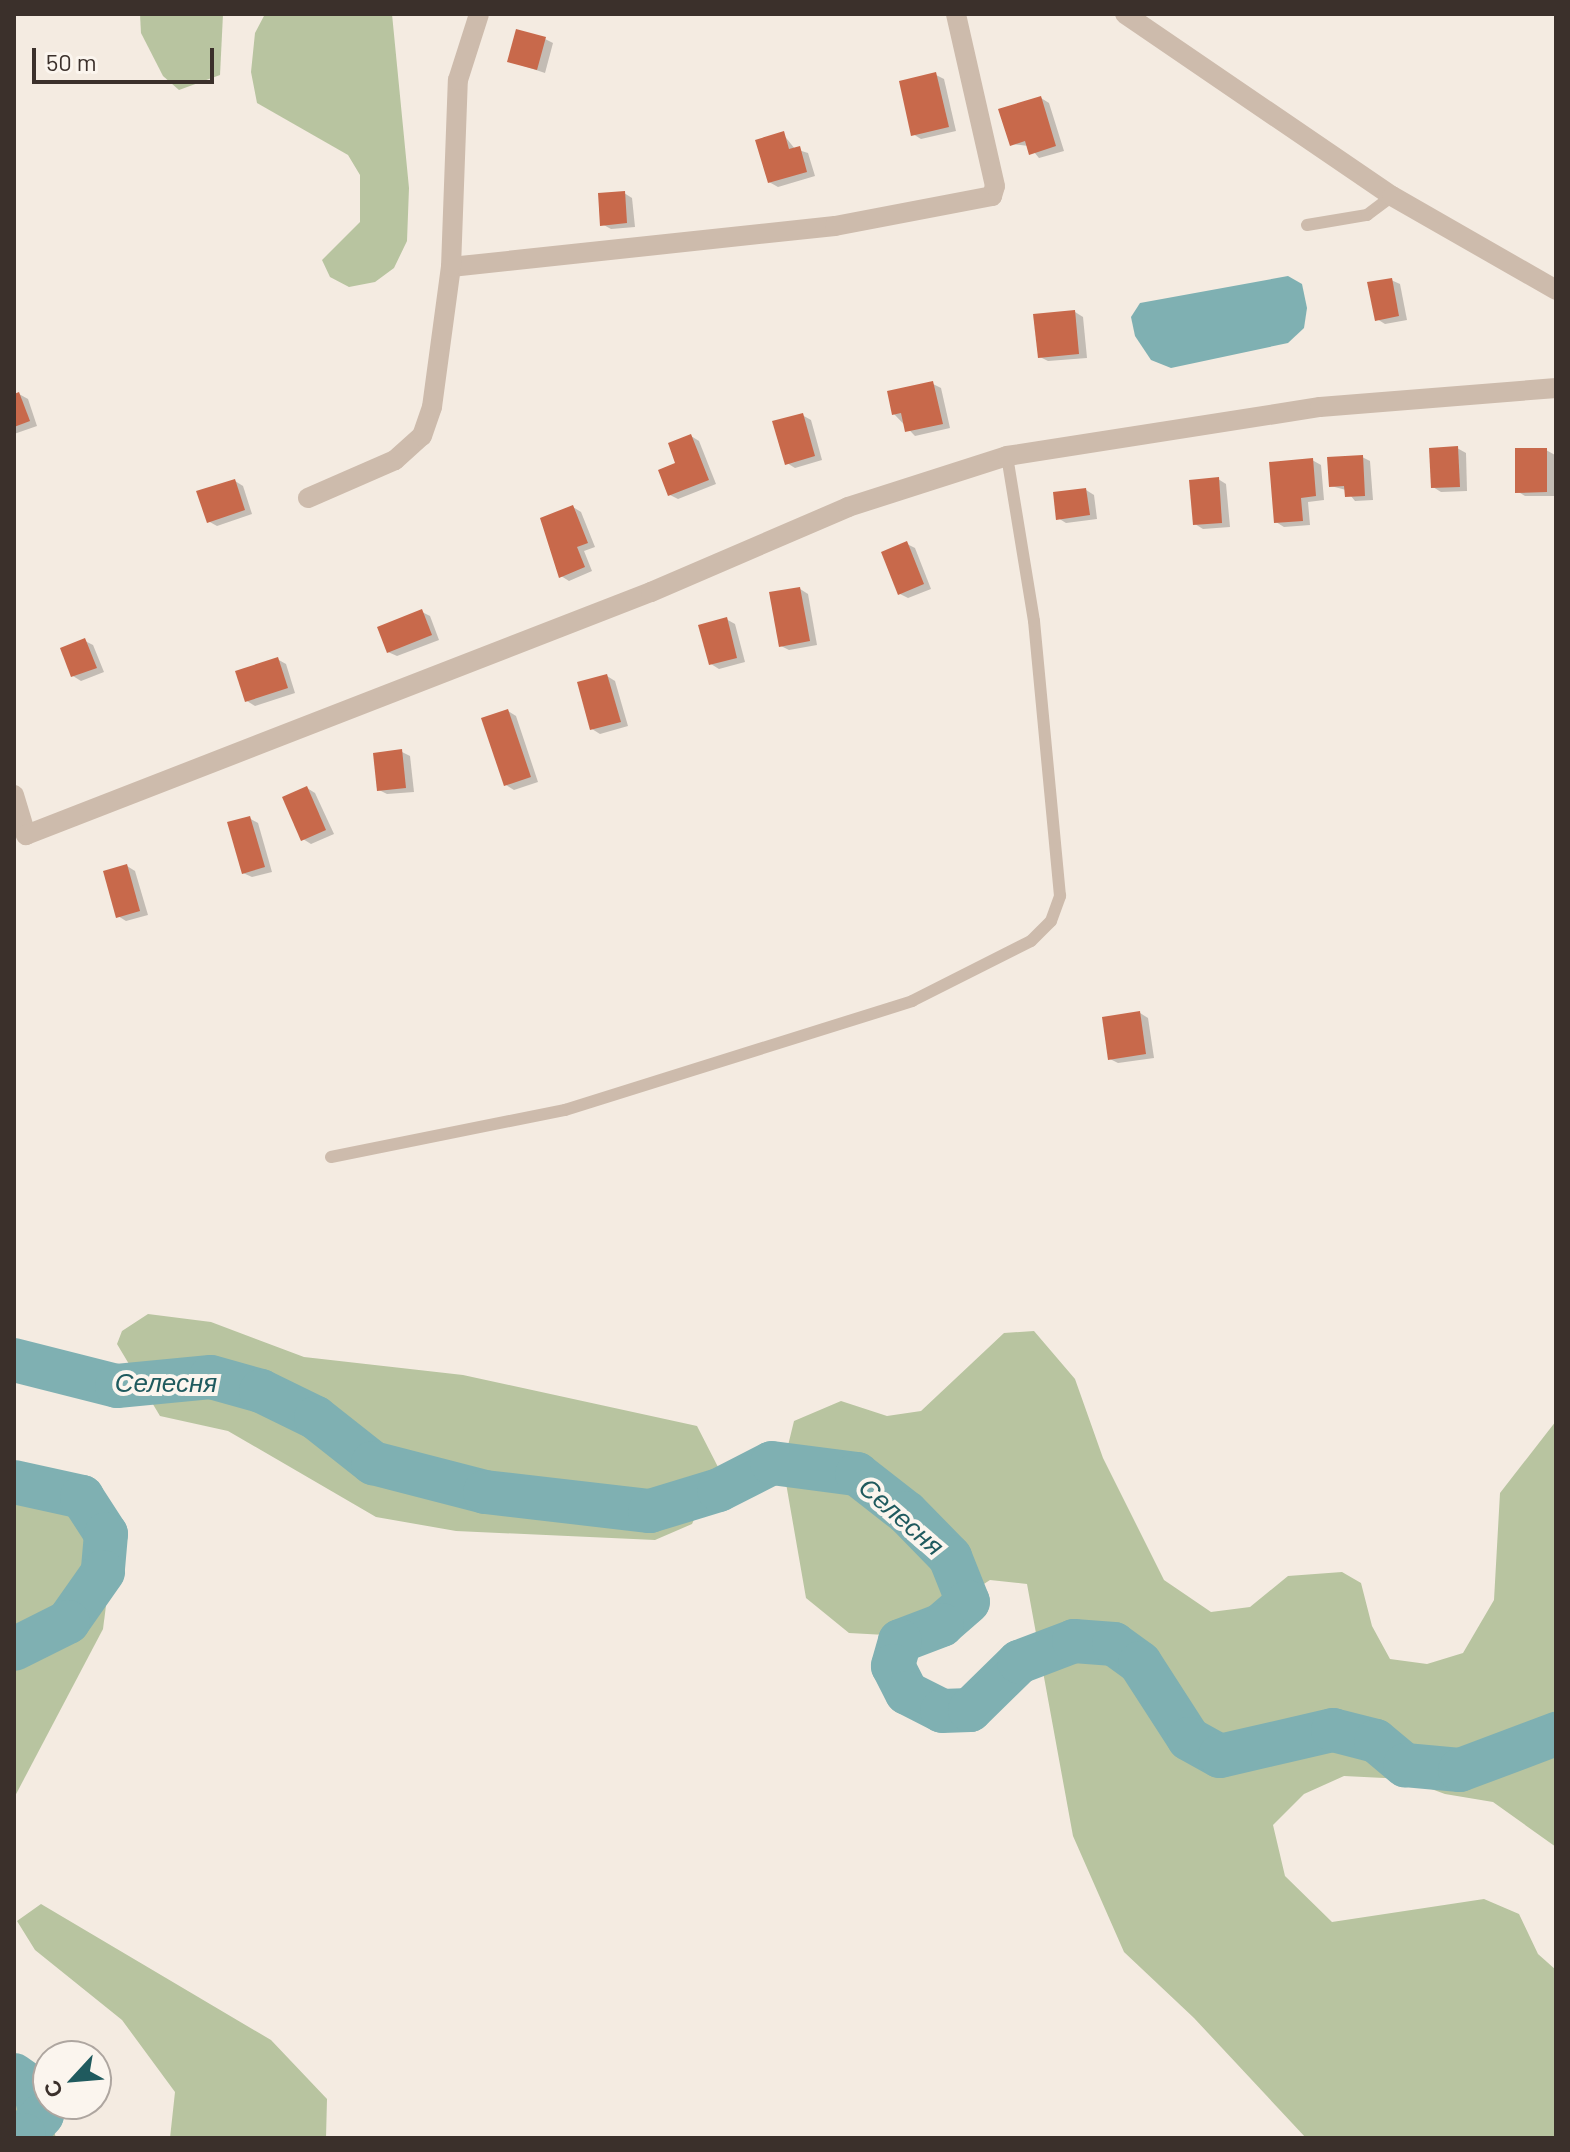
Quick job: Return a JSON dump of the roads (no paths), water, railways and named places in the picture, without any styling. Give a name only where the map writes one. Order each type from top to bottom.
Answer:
[{"type":"street","points":[[308,498],[395,460],[422,436],[432,407],[451,267],[458,80],[479,14]]},
{"type":"street","points":[[451,267],[835,226],[992,196],[995,186],[956,14]]},
{"type":"street","points":[[1125,14],[1392,196],[1556,290]]},
{"type":"street","points":[[14,795],[26,835],[651,592],[848,507],[1007,456],[1320,407],[1556,388]]},
{"type":"lane","points":[[1307,225],[1367,215],[1392,196]]},
{"type":"lane","points":[[331,1157],[565,1110],[912,1001],[1031,941],[1051,921],[1060,896],[1034,621],[1007,456]]},
{"type":"water","points":[[1288,276],[1302,284],[1307,308],[1304,328],[1288,343],[1171,368],[1151,360],[1135,336],[1131,317],[1140,303]]},
{"type":"waterway","name":"Селесня","points":[[14,1360],[117,1386],[211,1377],[261,1391],[316,1418],[373,1463],[485,1492],[650,1511],[719,1490],[772,1463],[857,1474],[907,1513],[950,1557],[968,1602],[942,1625],[900,1641],[893,1666],[907,1693],[942,1711],[970,1710],[1019,1662],[1074,1641],[1114,1644],[1140,1663],[1189,1739],[1220,1756],[1333,1730],[1376,1741],[1405,1765],[1460,1770],[1556,1734]]},
{"type":"waterway","name":"Селесня","points":[[14,1482],[82,1497],[106,1534],[103,1572],[68,1622],[14,1649]]},
{"type":"waterway","name":"Селесня","points":[[14,2075],[34,2089],[42,2115],[24,2135],[14,2136]]}]
